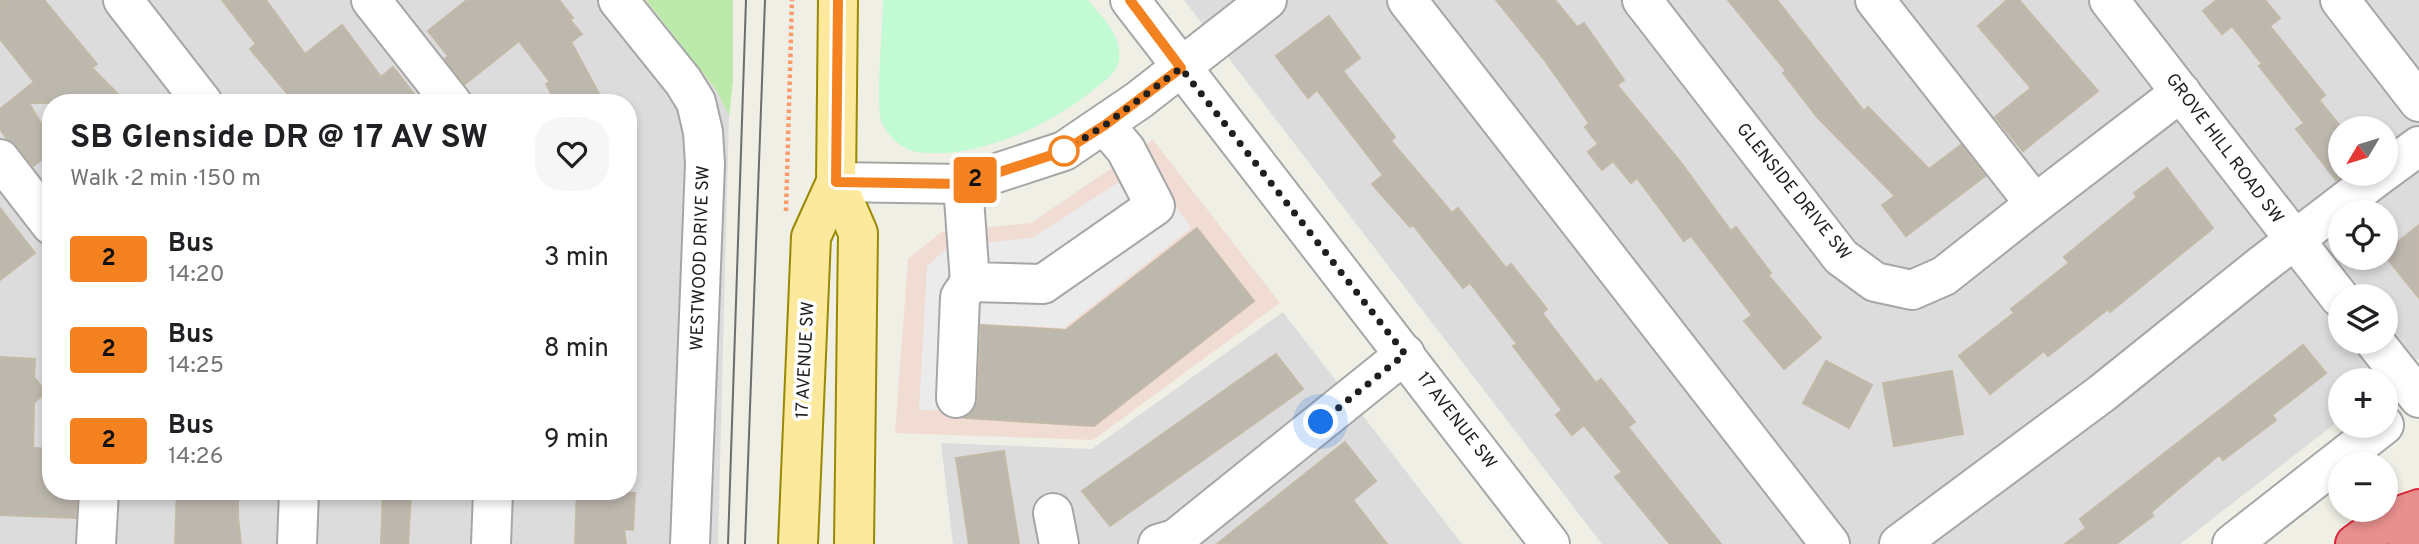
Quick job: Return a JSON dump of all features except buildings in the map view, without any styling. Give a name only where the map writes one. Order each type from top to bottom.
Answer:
[{"type":"highway","points":[[2356,544],[2389,519],[2419,509]]},
{"type":"highway","points":[[2408,544],[2419,535]]},
{"type":"main road","name":"17 AVENUE SW","points":[[798,544],[811,237],[836,182],[838,0]]},
{"type":"main road","name":"17 AVENUE SW","points":[[836,182],[858,233],[854,544]]},
{"type":"street","points":[[122,0],[196,94]]},
{"type":"street","points":[[371,0],[445,94]]},
{"type":"street","name":"WESTWOOD DRIVE SW","points":[[618,0],[683,81],[696,102],[703,132],[705,164],[690,544]]},
{"type":"street","name":"17 AVENUE SW","points":[[1130,0],[1550,544]]},
{"type":"street","points":[[836,182],[963,184],[1064,151],[1105,125],[1267,0]]},
{"type":"street","points":[[1407,0],[1830,544]]},
{"type":"street","name":"GLENSIDE DRIVE SW","points":[[1642,0],[1841,257],[1875,282],[1912,290],[1944,276],[2181,92]]},
{"type":"street","points":[[1875,0],[2035,204]]},
{"type":"street","name":"GROVE HILL ROAD SW","points":[[2109,0],[2329,284]]},
{"type":"street","points":[[2340,0],[2419,102]]},
{"type":"street","points":[[970,282],[1043,284],[1155,206],[1126,150],[1105,125]]},
{"type":"street","points":[[2398,162],[2419,146]]},
{"type":"street","points":[[0,159],[42,213]]},
{"type":"street","points":[[956,398],[960,297],[970,282],[963,184]]},
{"type":"street","points":[[1899,544],[2101,394],[2365,186]]},
{"type":"street","points":[[1158,544],[1175,539],[1405,354]]},
{"type":"street","points":[[2384,354],[2419,398],[2398,415]]},
{"type":"street","points":[[2232,544],[2368,438]]},
{"type":"street","points":[[96,544],[99,500]]},
{"type":"street","points":[[297,544],[299,500]]},
{"type":"street","points":[[491,544],[494,500]]},
{"type":"shaded area","points":[[0,0],[646,0],[717,91],[729,116],[718,544],[0,544]]},
{"type":"shaded area","points":[[1184,0],[2419,0],[2419,359],[2398,375],[2398,368],[2328,368],[2328,429],[2180,544],[1602,544]]},
{"type":"shaded area","points":[[1153,140],[1280,303],[1093,440],[895,433],[908,259],[941,232],[1031,223]]},
{"type":"shaded area","points":[[1147,164],[1191,228],[1064,328],[963,323],[954,411],[919,410],[927,266],[950,246],[1032,238]]},
{"type":"shaded area","points":[[1283,312],[1462,544],[953,544],[941,443],[1092,449]]},
{"type":"green space","points":[[646,0],[733,0],[733,81],[729,116],[717,91]]},
{"type":"green space","points":[[883,0],[1088,0],[1115,35],[1119,60],[1112,74],[1100,84],[1074,104],[1031,129],[983,147],[959,152],[913,151],[899,144],[891,136],[882,123],[880,114]]},
{"type":"tram line","points":[[728,544],[746,0]]},
{"type":"tram line","points":[[745,544],[765,0]]},
{"type":"bus line","name":"2","points":[[838,0],[836,182],[963,184],[1064,151],[1105,125],[1181,68],[1130,0]]},
{"type":"route","points":[[1064,151],[1105,125],[1181,68],[1405,354],[1321,422]]}]
